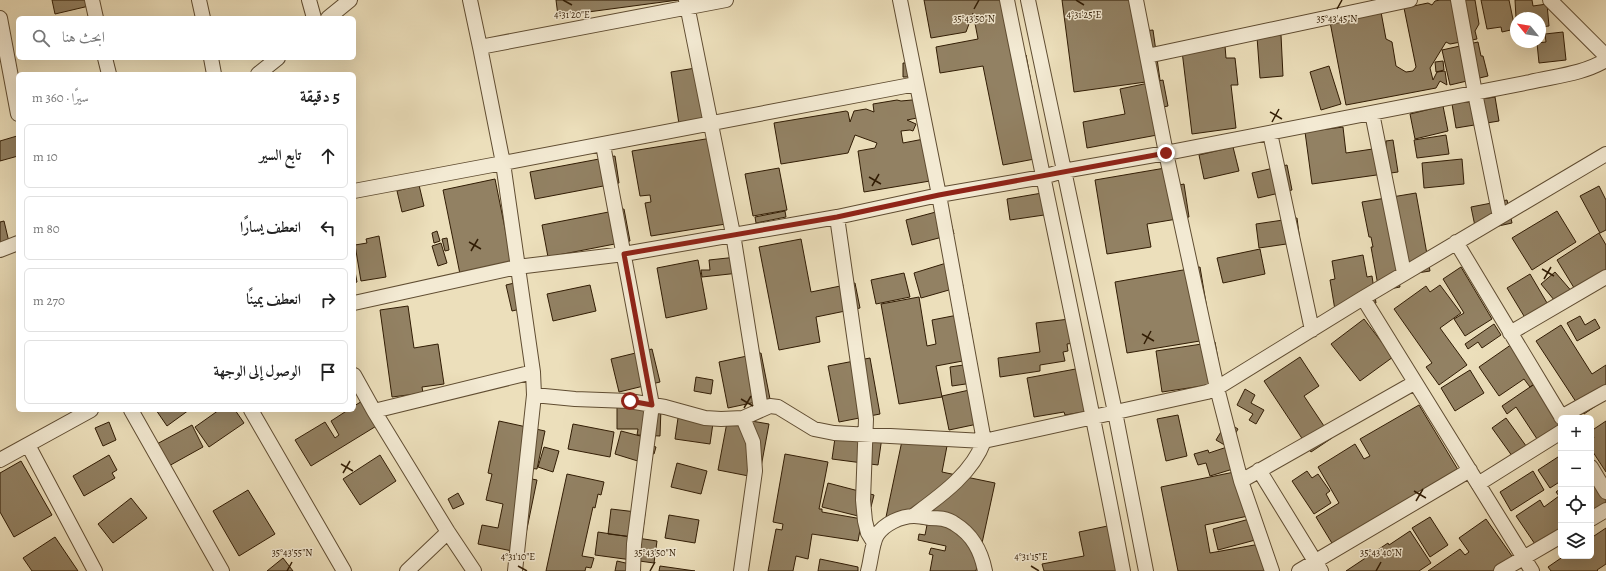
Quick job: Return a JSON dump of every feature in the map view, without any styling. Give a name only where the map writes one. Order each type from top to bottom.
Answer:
[{"type":"street","points":[[92,0],[96,16]]},
{"type":"street","points":[[199,0],[203,16]]},
{"type":"street","points":[[309,0],[313,16]]},
{"type":"street","points":[[330,16],[350,0]]},
{"type":"street","points":[[470,0],[503,163],[533,372],[534,395],[515,571]]},
{"type":"street","points":[[480,47],[687,4],[726,0]]},
{"type":"street","points":[[900,0],[939,195],[984,441],[979,454],[956,481],[913,516]]},
{"type":"street","points":[[1007,0],[1094,417],[1123,571]]},
{"type":"street","points":[[1028,0],[1063,172],[1115,412],[1146,571]]},
{"type":"street","points":[[1136,0],[1166,153],[1217,388],[1241,481],[1272,571]]},
{"type":"street","points":[[1147,56],[1410,0]]},
{"type":"street","points":[[1458,0],[1500,217]]},
{"type":"street","points":[[1550,0],[1606,56]]},
{"type":"street","points":[[687,4],[733,234],[761,409]]},
{"type":"street","points":[[0,18],[16,103]]},
{"type":"street","points":[[106,60],[108,72]]},
{"type":"street","points":[[211,60],[214,72]]},
{"type":"street","points":[[260,72],[276,60]]},
{"type":"street","points":[[356,303],[517,266],[624,254],[837,217],[939,195],[1043,177],[1270,133],[1585,70],[1606,60]]},
{"type":"street","points":[[356,190],[603,145],[916,84]]},
{"type":"street","points":[[1372,113],[1404,273]]},
{"type":"street","points":[[1270,133],[1312,330]]},
{"type":"street","points":[[603,145],[652,405],[634,544],[633,571]]},
{"type":"street","points":[[534,395],[575,399],[630,401],[664,407],[705,418],[721,419],[743,418],[770,406],[778,407],[814,429],[834,433],[984,441],[1206,392],[1217,388],[1404,273],[1606,154]]},
{"type":"street","points":[[837,217],[866,419],[863,500],[865,521],[868,533],[874,542]]},
{"type":"street","points":[[1456,242],[1560,415]]},
{"type":"street","points":[[0,250],[16,244]]},
{"type":"street","points":[[1510,333],[1606,277]]},
{"type":"street","points":[[1363,298],[1532,571]]},
{"type":"street","points":[[374,411],[533,372]]},
{"type":"street","points":[[356,379],[374,411],[448,532],[474,571]]},
{"type":"street","points":[[1241,481],[1414,382]]},
{"type":"street","points":[[1567,415],[1606,392]]},
{"type":"street","points":[[0,460],[87,412]]},
{"type":"street","points":[[132,412],[222,571]]},
{"type":"street","points":[[252,412],[344,571]]},
{"type":"street","points":[[741,571],[755,471],[753,442],[743,418]]},
{"type":"street","points":[[1478,484],[1558,434]]},
{"type":"street","points":[[28,445],[95,571]]},
{"type":"street","points":[[1259,470],[1319,567]]},
{"type":"street","points":[[1300,571],[1319,567],[1470,470]]},
{"type":"street","points":[[1594,472],[1606,492]]},
{"type":"street","points":[[1594,517],[1606,510]]},
{"type":"street","points":[[868,571],[874,542],[877,536],[888,524],[900,518],[913,516],[943,518],[954,523],[976,544],[982,556],[985,571]]},
{"type":"street","points":[[407,571],[448,532]]},
{"type":"street","points":[[1501,571],[1558,538]]},
{"type":"building","points":[[52,0],[87,0],[89,6],[55,14]]},
{"type":"building","points":[[556,0],[678,0],[558,16]]},
{"type":"building","points":[[924,0],[1013,0],[1024,59],[1026,55],[1045,157],[1003,165],[983,66],[940,73],[936,47],[978,39],[973,13],[966,32],[931,38]]},
{"type":"building","points":[[1062,0],[1140,0],[1144,31],[1153,30],[1160,80],[1074,92]]},
{"type":"building","points":[[1475,0],[1479,24],[1475,31],[1477,39],[1450,44],[1446,42],[1430,68],[1433,80],[1437,72],[1445,71],[1447,85],[1440,81],[1436,88],[1346,105],[1330,22],[1381,12],[1386,39],[1392,42],[1396,66],[1406,72],[1413,71],[1416,67],[1404,8],[1428,3],[1432,5],[1435,1]]},
{"type":"building","points":[[1481,0],[1509,0],[1511,12],[1510,12],[1510,30],[1502,32],[1501,27],[1487,29]]},
{"type":"building","points":[[1515,0],[1532,0],[1533,6],[1547,4],[1549,26],[1546,26],[1546,12],[1516,12]]},
{"type":"building","points":[[1563,32],[1566,60],[1539,63],[1538,48],[1546,48],[1546,34]]},
{"type":"building","points":[[1281,35],[1283,76],[1260,78],[1257,37]]},
{"type":"building","points":[[1478,42],[1488,76],[1450,85],[1442,50]]},
{"type":"building","points":[[1225,46],[1226,58],[1235,58],[1238,85],[1231,85],[1236,128],[1192,134],[1182,51]]},
{"type":"building","points":[[1443,61],[1444,70],[1436,72],[1435,62]]},
{"type":"building","points":[[903,63],[917,63],[916,77],[903,77]]},
{"type":"building","points":[[1329,66],[1341,104],[1321,110],[1310,72]]},
{"type":"building","points":[[702,67],[710,119],[679,124],[671,72]]},
{"type":"building","points":[[1163,80],[1168,106],[1163,107],[1168,133],[1087,148],[1083,122],[1125,114],[1120,89]]},
{"type":"building","points":[[1495,97],[1499,121],[1456,128],[1452,104]]},
{"type":"building","points":[[897,100],[912,100],[926,105],[922,117],[907,120],[916,124],[913,131],[901,131],[903,143],[929,138],[936,180],[864,192],[858,151],[875,148],[877,143],[855,135],[848,153],[781,164],[774,123],[846,111],[848,112],[850,122],[854,111],[866,109],[874,112],[873,104]]},
{"type":"building","points":[[1443,106],[1448,131],[1415,139],[1410,114]]},
{"type":"building","points":[[1343,127],[1346,153],[1386,147],[1386,141],[1393,140],[1398,172],[1312,184],[1305,132]]},
{"type":"building","points":[[1446,135],[1449,154],[1417,158],[1414,140]]},
{"type":"building","points":[[16,136],[16,157],[0,161],[0,141]]},
{"type":"building","points":[[718,137],[732,223],[651,236],[645,203],[651,202],[650,195],[640,196],[632,151]]},
{"type":"building","points":[[1233,147],[1239,171],[1204,179],[1199,155]]},
{"type":"building","points":[[615,156],[619,183],[535,199],[530,172]]},
{"type":"building","points":[[1462,159],[1464,184],[1424,188],[1422,163]]},
{"type":"building","points":[[1287,165],[1292,190],[1258,198],[1252,173]]},
{"type":"building","points":[[1171,167],[1175,186],[1184,184],[1189,217],[1147,224],[1151,247],[1107,254],[1095,180]]},
{"type":"building","points":[[779,168],[787,210],[753,216],[745,174]]},
{"type":"building","points":[[495,179],[512,263],[460,274],[443,190]]},
{"type":"building","points":[[419,185],[424,206],[402,212],[397,191]]},
{"type":"building","points":[[1599,186],[1606,200],[1606,230],[1600,233],[1580,196]]},
{"type":"building","points":[[1048,192],[1051,214],[1010,220],[1007,199]]},
{"type":"building","points":[[1416,193],[1430,271],[1398,276],[1400,287],[1379,291],[1371,247],[1373,247],[1371,237],[1369,237],[1362,202]]},
{"type":"building","points":[[1507,200],[1512,223],[1476,231],[1471,207]]},
{"type":"building","points":[[624,209],[630,241],[548,257],[542,225]]},
{"type":"building","points":[[947,209],[954,234],[912,245],[906,220]]},
{"type":"building","points":[[785,211],[786,217],[756,223],[755,217]]},
{"type":"building","points":[[1557,211],[1576,242],[1532,270],[1512,238]]},
{"type":"building","points":[[1297,218],[1300,242],[1259,248],[1256,224]]},
{"type":"building","points":[[4,221],[9,242],[0,244],[0,222]]},
{"type":"building","points":[[437,231],[440,241],[434,243],[432,233]]},
{"type":"building","points":[[1599,233],[1606,245],[1606,279],[1579,296],[1557,260]]},
{"type":"building","points":[[379,236],[386,277],[361,281],[356,245],[367,243],[366,239]]},
{"type":"building","points":[[447,238],[449,250],[445,251],[442,239]]},
{"type":"building","points":[[801,239],[811,292],[855,283],[860,308],[816,317],[820,342],[779,350],[759,247]]},
{"type":"building","points":[[441,243],[447,263],[438,266],[432,246]]},
{"type":"building","points":[[1260,249],[1265,274],[1223,283],[1217,258]]},
{"type":"building","points":[[1363,255],[1367,277],[1372,276],[1376,303],[1335,310],[1330,280],[1335,279],[1332,261]]},
{"type":"building","points":[[737,257],[739,273],[702,277],[701,270],[710,270],[709,260]]},
{"type":"building","points":[[698,260],[707,309],[666,318],[657,268]]},
{"type":"building","points":[[956,260],[963,286],[921,298],[914,273]]},
{"type":"building","points":[[1200,267],[1212,339],[1127,353],[1115,282]]},
{"type":"building","points":[[1461,267],[1492,319],[1465,336],[1454,319],[1464,313],[1443,279]]},
{"type":"building","points":[[1555,272],[1574,294],[1559,306],[1541,284]]},
{"type":"building","points":[[904,273],[910,297],[876,304],[871,280]]},
{"type":"building","points":[[1530,274],[1550,308],[1527,321],[1507,288]]},
{"type":"building","points":[[523,281],[529,307],[512,311],[506,285]]},
{"type":"building","points":[[590,285],[596,311],[553,321],[547,294]]},
{"type":"building","points":[[1440,285],[1461,313],[1440,328],[1467,365],[1439,385],[1426,367],[1432,363],[1394,309],[1426,286],[1430,292]]},
{"type":"building","points":[[919,297],[927,346],[936,344],[932,320],[968,313],[972,337],[964,339],[968,360],[936,366],[942,397],[899,404],[881,304]]},
{"type":"building","points":[[408,306],[414,348],[438,344],[444,384],[422,387],[423,393],[392,397],[380,310]]},
{"type":"building","points":[[1580,316],[1585,325],[1595,319],[1600,328],[1577,341],[1567,323]]},
{"type":"building","points":[[1078,318],[1081,342],[1067,344],[1068,351],[1063,352],[1065,361],[1040,365],[1040,371],[1000,377],[998,358],[1040,352],[1036,323]]},
{"type":"building","points":[[1364,319],[1393,357],[1360,381],[1331,344]]},
{"type":"building","points":[[1494,324],[1501,335],[1482,348],[1478,342],[1468,349],[1465,344]]},
{"type":"building","points":[[1561,325],[1592,374],[1606,365],[1606,399],[1584,414],[1536,341]]},
{"type":"building","points":[[1215,342],[1222,383],[1162,392],[1156,351]]},
{"type":"building","points":[[1515,342],[1540,380],[1530,387],[1524,379],[1499,396],[1479,367]]},
{"type":"building","points":[[652,349],[660,382],[619,392],[611,359]]},
{"type":"building","points":[[761,353],[770,399],[728,408],[719,362]]},
{"type":"building","points":[[1300,357],[1319,386],[1304,396],[1332,438],[1311,452],[1264,381]]},
{"type":"building","points":[[870,358],[880,414],[839,422],[828,366]]},
{"type":"building","points":[[977,363],[979,382],[952,386],[950,367]]},
{"type":"building","points":[[1081,368],[1095,410],[1065,415],[1064,412],[1034,417],[1027,378]]},
{"type":"building","points":[[1470,370],[1484,393],[1455,411],[1441,388]]},
{"type":"building","points":[[696,377],[713,380],[711,394],[694,391]]},
{"type":"building","points":[[1536,383],[1558,416],[1558,434],[1541,445],[1516,407],[1507,414],[1502,406]]},
{"type":"building","points":[[974,389],[987,422],[949,430],[942,396]]},
{"type":"building","points":[[1245,389],[1255,395],[1251,403],[1264,410],[1256,424],[1249,420],[1253,414],[1237,405]]},
{"type":"building","points":[[364,400],[378,425],[311,466],[295,440],[325,422],[335,438],[339,435],[331,421],[345,412],[356,412],[356,405]]},
{"type":"building","points":[[1419,405],[1463,478],[1338,553],[1316,517],[1339,503],[1318,467],[1355,444],[1364,459],[1370,456],[1360,439]]},
{"type":"building","points":[[617,407],[661,408],[660,436],[637,435],[638,429],[617,429]]},
{"type":"building","points":[[679,411],[714,416],[710,444],[675,439]]},
{"type":"building","points":[[157,412],[186,412],[167,426]]},
{"type":"building","points":[[216,412],[236,412],[244,423],[209,447],[195,427]]},
{"type":"building","points":[[1178,415],[1187,456],[1166,461],[1157,419]]},
{"type":"building","points":[[728,417],[769,424],[759,478],[718,470]]},
{"type":"building","points":[[1506,418],[1529,450],[1515,460],[1492,428]]},
{"type":"building","points":[[499,421],[545,431],[537,469],[529,468],[527,478],[537,480],[522,553],[478,544],[482,525],[498,528],[503,504],[486,500],[492,474],[488,473]]},
{"type":"building","points":[[1606,421],[1606,472],[1594,454],[1594,429]]},
{"type":"building","points":[[109,422],[116,440],[103,446],[95,428]]},
{"type":"building","points":[[1227,422],[1238,429],[1228,447],[1216,440]]},
{"type":"building","points":[[573,424],[614,432],[610,457],[568,449]]},
{"type":"building","points":[[192,425],[203,447],[167,467],[155,445]]},
{"type":"building","points":[[621,431],[648,438],[646,444],[656,447],[654,454],[644,451],[641,462],[615,454]]},
{"type":"building","points":[[836,431],[882,437],[878,465],[832,459]]},
{"type":"building","points":[[903,436],[947,446],[942,472],[995,483],[976,571],[930,571],[933,555],[929,554],[931,548],[945,551],[946,546],[918,540],[919,534],[925,535],[927,525],[886,517]]},
{"type":"building","points":[[1236,444],[1243,466],[1210,476],[1206,463],[1198,465],[1194,454],[1208,450],[1209,453]]},
{"type":"building","points":[[544,447],[559,451],[553,472],[538,467]]},
{"type":"building","points":[[785,454],[828,462],[819,509],[822,509],[822,512],[862,519],[858,541],[812,534],[808,559],[796,556],[793,571],[768,571],[776,529],[782,530],[783,524],[773,522]]},
{"type":"building","points":[[109,455],[117,470],[112,473],[115,478],[84,496],[73,476]]},
{"type":"building","points":[[380,455],[396,481],[360,505],[343,479]]},
{"type":"building","points":[[1558,457],[1558,483],[1550,488],[1538,470]]},
{"type":"building","points":[[21,461],[52,515],[14,537],[0,512],[0,473]]},
{"type":"building","points":[[677,463],[707,471],[701,494],[671,487]]},
{"type":"building","points":[[1244,470],[1253,515],[1205,525],[1210,553],[1260,544],[1266,571],[1178,571],[1161,487]]},
{"type":"building","points":[[1307,471],[1312,478],[1318,474],[1330,491],[1326,494],[1331,503],[1314,514],[1292,481]]},
{"type":"building","points":[[1533,471],[1544,490],[1511,511],[1500,492]]},
{"type":"building","points":[[567,474],[604,482],[601,495],[598,494],[595,508],[593,507],[582,556],[594,558],[591,568],[586,567],[585,571],[546,571]]},
{"type":"building","points":[[1594,479],[1606,497],[1606,508],[1594,516]]},
{"type":"building","points":[[828,483],[874,495],[866,518],[822,507]]},
{"type":"building","points":[[248,490],[275,534],[239,556],[213,511]]},
{"type":"building","points":[[458,493],[464,504],[453,509],[448,499]]},
{"type":"building","points":[[1558,497],[1558,541],[1541,553],[1516,516],[1540,500],[1544,507]]},
{"type":"building","points":[[131,498],[147,518],[113,543],[98,524]]},
{"type":"building","points":[[611,509],[645,513],[642,538],[608,534]]},
{"type":"building","points":[[669,515],[699,520],[695,543],[665,538]]},
{"type":"building","points":[[1430,517],[1448,545],[1430,557],[1412,528]]},
{"type":"building","points":[[1253,518],[1259,539],[1218,550],[1213,529]]},
{"type":"building","points":[[1486,519],[1519,566],[1511,571],[1428,571],[1460,549],[1465,555],[1469,552],[1459,538]]},
{"type":"building","points":[[1117,524],[1121,571],[1044,571],[1042,564],[1084,556],[1079,532]]},
{"type":"building","points":[[1606,528],[1606,564],[1597,570],[1598,571],[1551,571],[1548,567],[1560,559],[1594,559],[1594,536]]},
{"type":"building","points":[[1410,531],[1431,563],[1419,571],[1346,571],[1388,543],[1389,545]]},
{"type":"building","points":[[598,532],[657,541],[654,563],[595,555]]},
{"type":"building","points":[[55,537],[78,571],[32,571],[23,558]]},
{"type":"building","points":[[283,558],[293,571],[267,571]]},
{"type":"building","points":[[820,559],[858,567],[858,571],[818,571]]},
{"type":"building","points":[[617,561],[634,565],[633,571],[615,571]]},
{"type":"building","points":[[660,566],[695,571],[659,571]]},
{"type":"route","points":[[630,401],[652,405],[624,254],[837,217],[939,195],[1043,177],[1166,153]]}]
